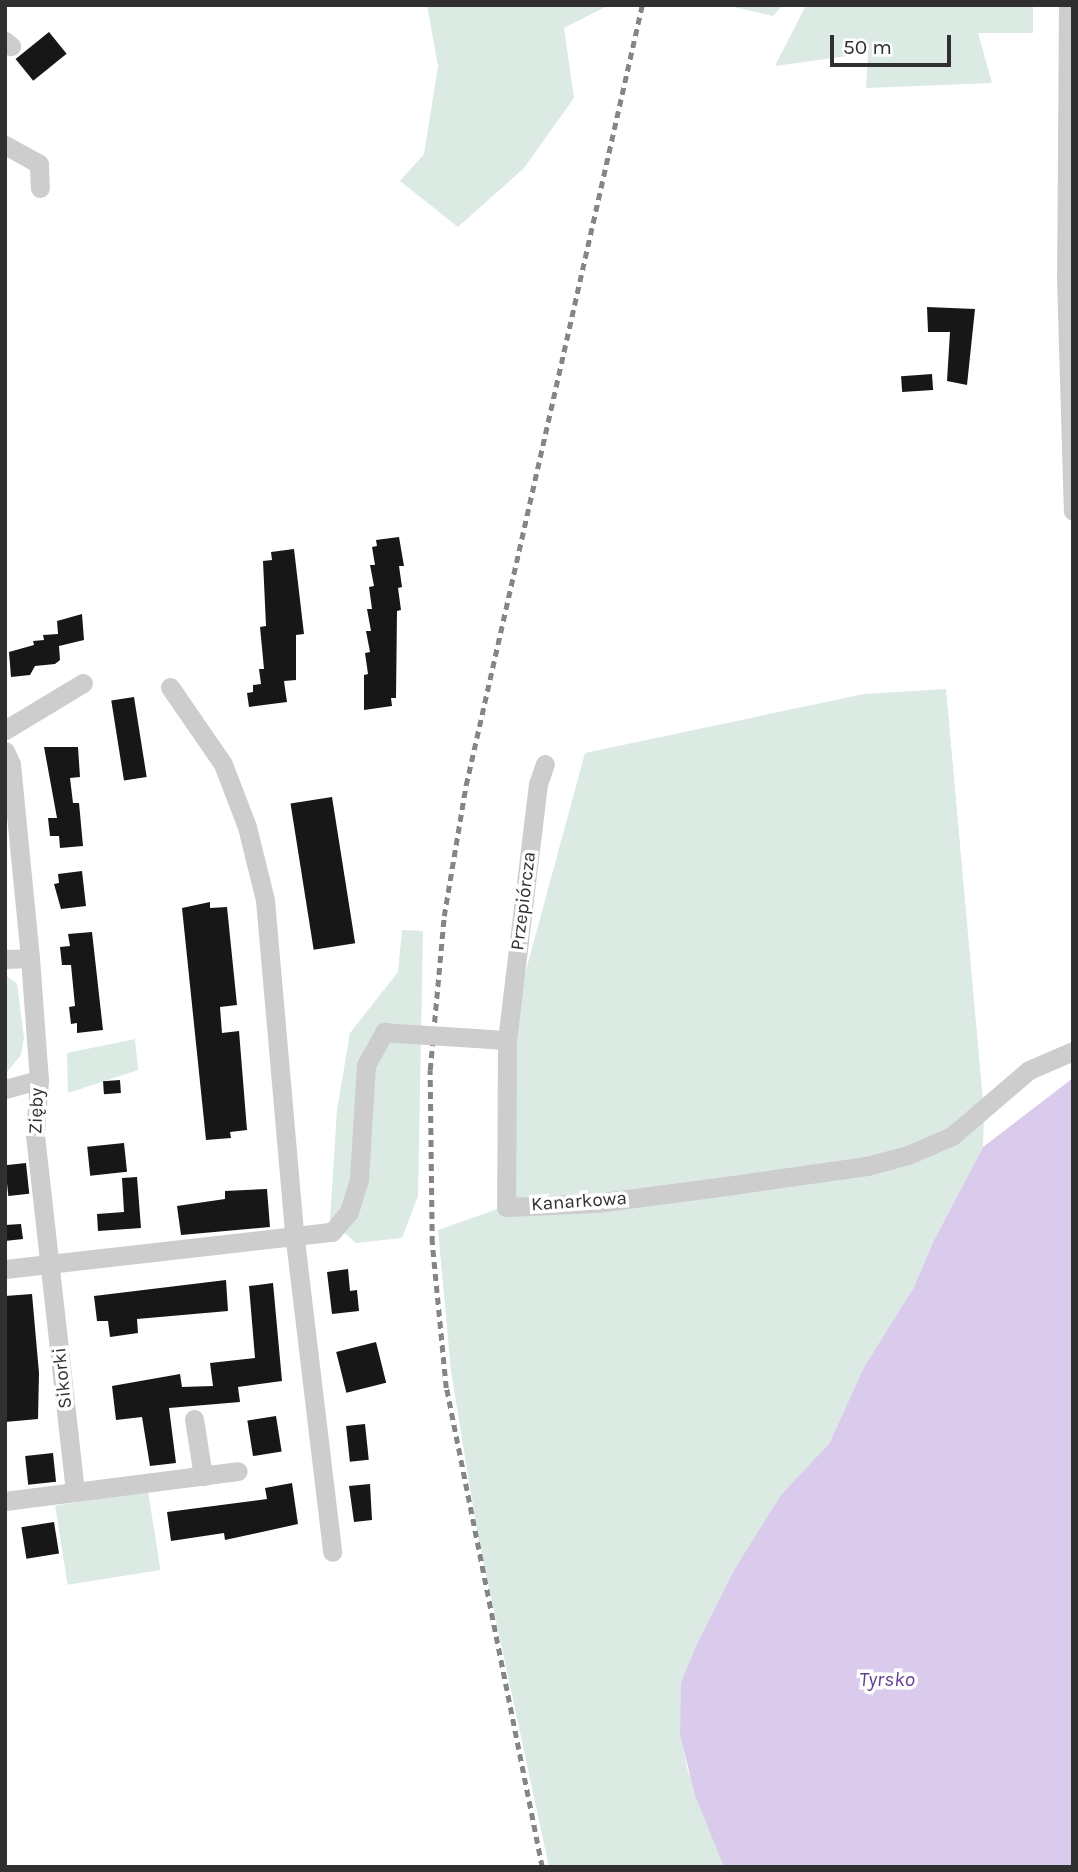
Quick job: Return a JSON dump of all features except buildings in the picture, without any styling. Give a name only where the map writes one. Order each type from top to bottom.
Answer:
[{"type":"street","points":[[1068,5],[1070,451],[1073,511]]},
{"type":"street","points":[[5,145],[39,164],[40,188]]},
{"type":"street","points":[[5,730],[83,683]]},
{"type":"street","points":[[170,687],[223,764],[247,827],[265,900],[295,1240],[332,1552]]},
{"type":"street","name":"Zięby","points":[[5,751],[11,764],[30,958],[39,1080],[35,1135],[52,1264]]},
{"type":"street","name":"Przepiórcza","points":[[507,1040],[538,784],[545,764]]},
{"type":"street","points":[[5,959],[30,958]]},
{"type":"street","points":[[5,1269],[295,1240],[332,1232],[349,1212],[359,1180],[366,1065],[384,1032],[507,1040]]},
{"type":"street","name":"Kanarkowa","points":[[507,1040],[506,1206],[596,1203],[867,1166],[908,1155],[952,1136],[1029,1070],[1073,1051]]},
{"type":"street","points":[[5,1089],[39,1080]]},
{"type":"street","name":"Sikorki","points":[[52,1264],[75,1492]]},
{"type":"street","points":[[194,1419],[203,1476]]},
{"type":"street","points":[[5,1501],[238,1471]]},
{"type":"shaded area","points":[[427,5],[609,5],[564,28],[574,98],[524,168],[458,227],[400,181],[424,154],[438,66]]},
{"type":"shaded area","points":[[725,5],[783,5],[773,16]]},
{"type":"shaded area","points":[[806,5],[1033,5],[1033,33],[978,33],[992,83],[866,88],[868,53],[775,66]]},
{"type":"shaded area","points":[[946,689],[984,1112],[983,1147],[933,1242],[914,1287],[864,1367],[829,1444],[763,1526],[734,1570],[681,1682],[681,1735],[687,1768],[724,1867],[549,1867],[478,1537],[451,1371],[438,1230],[506,1206],[507,1040],[585,753],[864,694]]},
{"type":"shaded area","points":[[402,930],[423,931],[418,1196],[402,1238],[356,1243],[330,1220],[337,1110],[350,1033],[398,972]]},
{"type":"shaded area","points":[[5,975],[17,984],[24,1038],[21,1055],[5,1074]]},
{"type":"shaded area","points":[[135,1039],[138,1070],[68,1093],[67,1053]]},
{"type":"shaded area","points":[[148,1491],[161,1570],[68,1585],[55,1506]]},
{"type":"water","name":"Tyrsko","points":[[1073,1078],[1073,1867],[724,1867],[695,1795],[680,1735],[681,1682],[698,1642],[734,1570],[781,1495],[829,1444],[864,1367],[914,1287],[933,1242],[983,1147]]},
{"type":"railway","points":[[542,1867],[446,1388],[432,1243],[430,1070],[444,916],[466,785],[642,5]]}]
